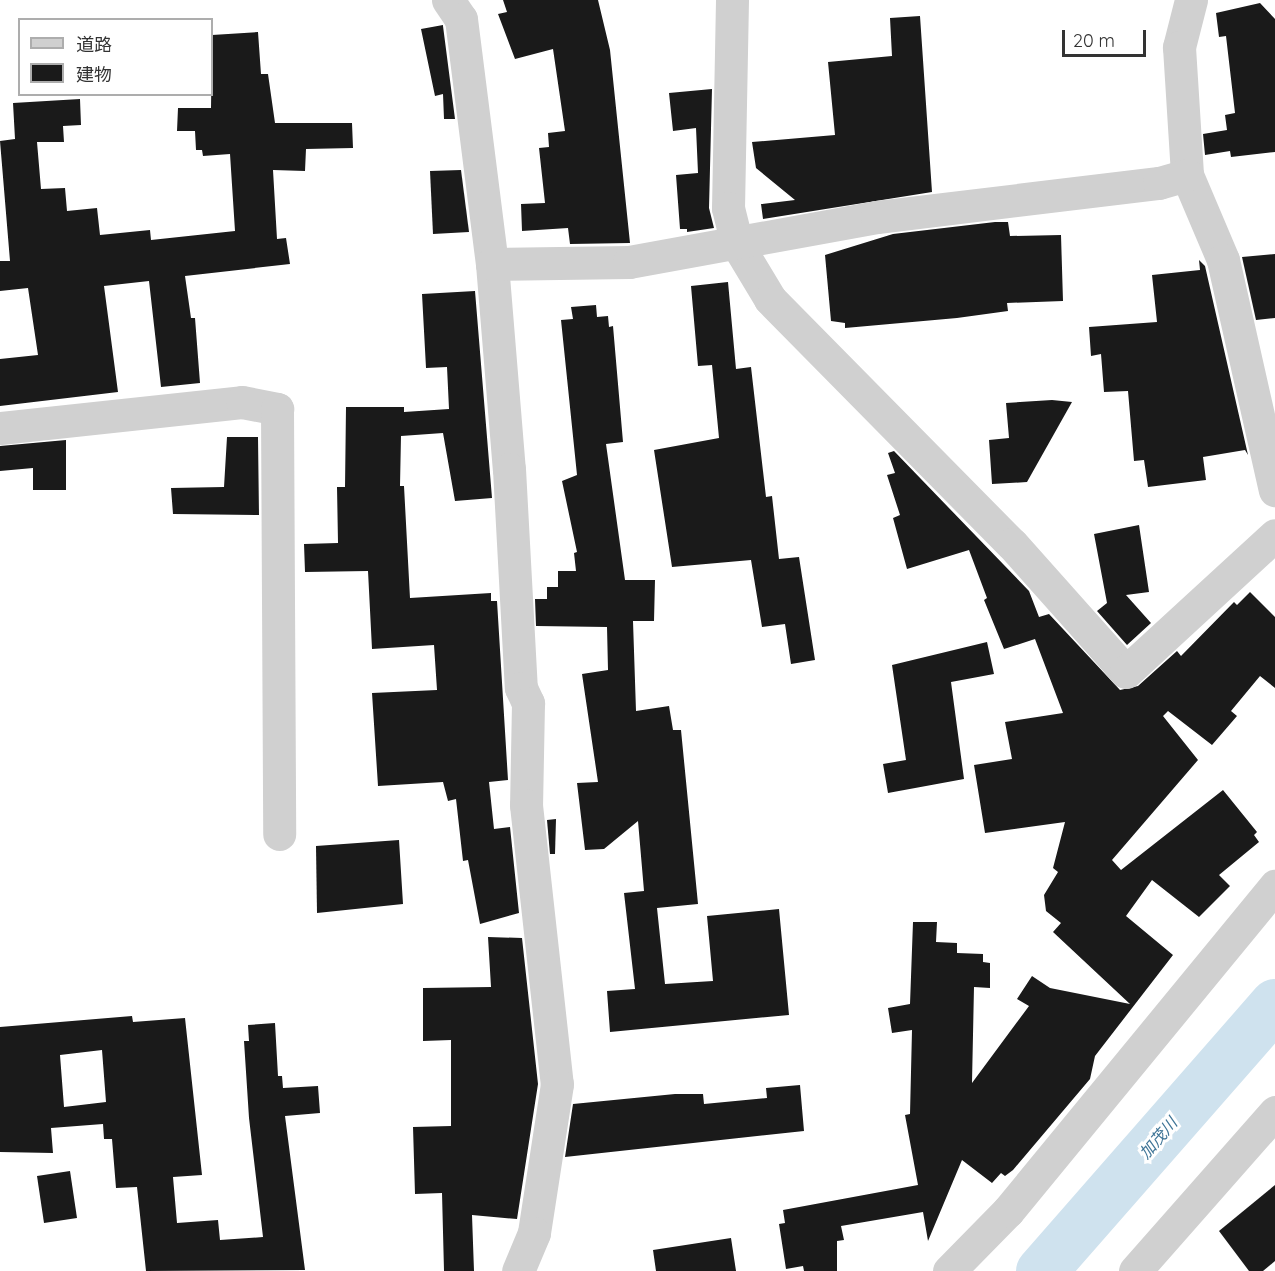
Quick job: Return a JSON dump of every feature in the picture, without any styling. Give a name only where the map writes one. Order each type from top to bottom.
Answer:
[{"type":"street","points":[[448,0],[461,19],[492,264],[509,469],[521,688],[528,703],[526,805],[557,1084],[534,1233],[518,1271]]},
{"type":"street","points":[[732,0],[728,208],[737,244],[770,299],[1012,544],[1126,672],[1275,535]]},
{"type":"street","points":[[1191,0],[1179,46],[1187,175],[1222,260],[1275,490]]},
{"type":"street","points":[[492,264],[629,262],[877,217],[1159,183],[1187,175]]},
{"type":"street","points":[[0,428],[242,402],[277,409],[279,834]]},
{"type":"street","points":[[949,1271],[1008,1211],[1275,886]]},
{"type":"street","points":[[1135,1271],[1275,1112]]},
{"type":"building","points":[[503,0],[598,0],[610,50],[630,243],[570,244],[568,228],[522,231],[521,204],[545,203],[539,148],[549,147],[548,133],[565,131],[553,49],[515,59],[498,14],[507,12]]},
{"type":"building","points":[[1260,3],[1275,19],[1275,152],[1231,157],[1230,151],[1205,155],[1203,134],[1227,130],[1225,115],[1235,113],[1226,36],[1219,37],[1216,13]]},
{"type":"building","points":[[920,16],[932,192],[763,219],[761,204],[795,200],[756,168],[752,142],[835,135],[828,62],[892,56],[890,18]]},
{"type":"building","points":[[443,25],[455,119],[444,119],[443,94],[435,96],[421,29]]},
{"type":"building","points":[[258,32],[261,74],[268,74],[275,123],[352,123],[353,148],[306,149],[305,171],[273,170],[277,239],[286,238],[290,264],[185,276],[191,318],[195,318],[200,383],[161,387],[149,281],[104,286],[118,392],[0,406],[0,359],[38,355],[28,288],[0,291],[0,261],[10,261],[0,141],[15,139],[13,103],[80,99],[81,125],[63,126],[64,142],[37,142],[41,189],[65,188],[67,211],[97,208],[100,235],[150,230],[151,240],[235,231],[230,154],[203,156],[202,150],[196,150],[195,131],[177,131],[178,108],[211,108],[213,35]]},
{"type":"building","points":[[712,89],[709,208],[714,228],[687,232],[687,229],[680,229],[676,175],[698,173],[696,128],[673,131],[669,93]]},
{"type":"building","points":[[461,170],[469,232],[433,234],[430,171]]},
{"type":"building","points":[[1008,222],[1010,236],[1061,235],[1063,301],[1007,303],[1008,311],[845,328],[845,323],[831,321],[825,255],[893,234]]},
{"type":"building","points":[[1275,254],[1275,318],[1256,320],[1242,257]]},
{"type":"building","points":[[1199,260],[1205,266],[1248,455],[1245,450],[1203,457],[1206,480],[1148,487],[1144,460],[1134,461],[1128,391],[1104,392],[1101,354],[1091,356],[1089,327],[1157,322],[1152,275],[1200,270]]},
{"type":"building","points":[[728,282],[736,369],[751,367],[766,497],[772,496],[779,559],[799,557],[815,660],[791,664],[785,624],[762,627],[751,560],[672,567],[654,450],[719,438],[712,365],[698,366],[691,286]]},
{"type":"building","points":[[475,291],[492,498],[455,501],[443,433],[401,436],[400,486],[404,486],[410,598],[491,593],[491,601],[497,601],[508,780],[489,782],[494,829],[510,827],[519,913],[480,924],[468,860],[463,861],[456,799],[448,801],[443,782],[378,786],[372,693],[437,690],[434,645],[372,649],[368,571],[305,572],[304,544],[338,543],[337,487],[345,487],[346,407],[404,407],[404,412],[449,409],[447,367],[426,368],[422,294]]},
{"type":"building","points":[[596,305],[597,317],[608,316],[609,327],[613,326],[623,442],[606,444],[625,580],[655,580],[654,621],[633,621],[636,711],[669,706],[673,730],[681,730],[698,904],[657,908],[665,984],[713,981],[707,916],[779,909],[789,1015],[610,1032],[607,991],[635,989],[624,893],[644,891],[638,821],[604,849],[585,850],[577,783],[598,782],[582,674],[608,670],[607,627],[536,626],[535,599],[547,599],[547,587],[558,587],[558,571],[576,571],[574,553],[577,552],[562,481],[577,475],[561,320],[573,319],[571,307]]},
{"type":"building","points":[[1052,400],[1072,402],[1027,482],[992,484],[989,440],[1009,438],[1006,403]]},
{"type":"building","points":[[227,437],[258,437],[259,515],[173,514],[171,488],[224,487]]},
{"type":"building","points":[[66,440],[66,490],[33,490],[33,468],[0,471],[0,446]]},
{"type":"building","points":[[894,451],[1029,591],[1039,617],[1049,614],[1120,690],[1138,686],[1177,651],[1181,656],[1234,602],[1237,605],[1250,592],[1275,617],[1275,688],[1260,676],[1231,711],[1237,716],[1212,745],[1168,711],[1163,716],[1198,760],[1112,860],[1121,870],[1223,790],[1257,832],[1254,835],[1259,842],[1219,875],[1230,886],[1199,917],[1152,880],[1126,916],[1173,955],[1095,1056],[1090,1079],[1013,1170],[1005,1176],[1001,1173],[992,1183],[962,1160],[928,1241],[923,1212],[841,1226],[844,1240],[837,1241],[837,1271],[804,1271],[803,1266],[786,1269],[779,1224],[785,1223],[783,1210],[918,1185],[905,1115],[910,1114],[912,1030],[892,1033],[888,1008],[910,1004],[913,922],[937,922],[936,942],[957,943],[957,953],[983,954],[983,962],[990,963],[990,988],[974,987],[972,1083],[1029,1006],[1017,999],[1032,976],[1050,988],[1130,1004],[1053,932],[1061,923],[1046,911],[1044,895],[1058,872],[1053,868],[1065,822],[985,833],[974,765],[1012,759],[1005,722],[1063,713],[1035,639],[1004,649],[984,600],[987,598],[969,550],[907,569],[893,518],[900,515],[887,475],[895,473],[888,453]]},
{"type":"building","points":[[1139,525],[1149,592],[1126,595],[1151,623],[1127,645],[1097,611],[1107,603],[1094,534]]},
{"type":"building","points":[[987,642],[994,674],[951,682],[964,779],[888,793],[883,764],[906,760],[892,665]]},
{"type":"building","points":[[556,819],[555,854],[550,854],[547,820]]},
{"type":"building","points":[[399,840],[403,904],[317,913],[316,846]]},
{"type":"building","points":[[488,937],[522,938],[538,1084],[517,1219],[472,1215],[474,1271],[444,1271],[442,1193],[415,1194],[413,1127],[451,1126],[451,1040],[423,1041],[423,988],[491,987]]},
{"type":"building","points":[[132,1016],[133,1022],[185,1018],[202,1175],[173,1177],[177,1223],[218,1220],[220,1240],[263,1237],[249,1118],[244,1041],[249,1041],[248,1025],[275,1023],[278,1076],[282,1076],[283,1088],[318,1086],[320,1113],[285,1116],[305,1270],[146,1271],[137,1187],[116,1188],[112,1139],[104,1139],[103,1124],[51,1128],[53,1153],[0,1152],[0,1027]],"holes":[[[102,1050],[106,1102],[64,1107],[60,1055]]]},
{"type":"building","points":[[800,1085],[804,1131],[565,1157],[573,1104],[675,1094],[703,1094],[704,1104],[767,1098],[766,1088]]},
{"type":"building","points":[[70,1171],[77,1218],[44,1223],[37,1176]]},
{"type":"building","points":[[1275,1185],[1275,1261],[1263,1271],[1249,1271],[1219,1231]]},
{"type":"building","points":[[731,1238],[736,1271],[656,1271],[653,1250]]},
{"type":"waterway","name":"加茂川","points":[[1041,1271],[1275,1004]]}]
